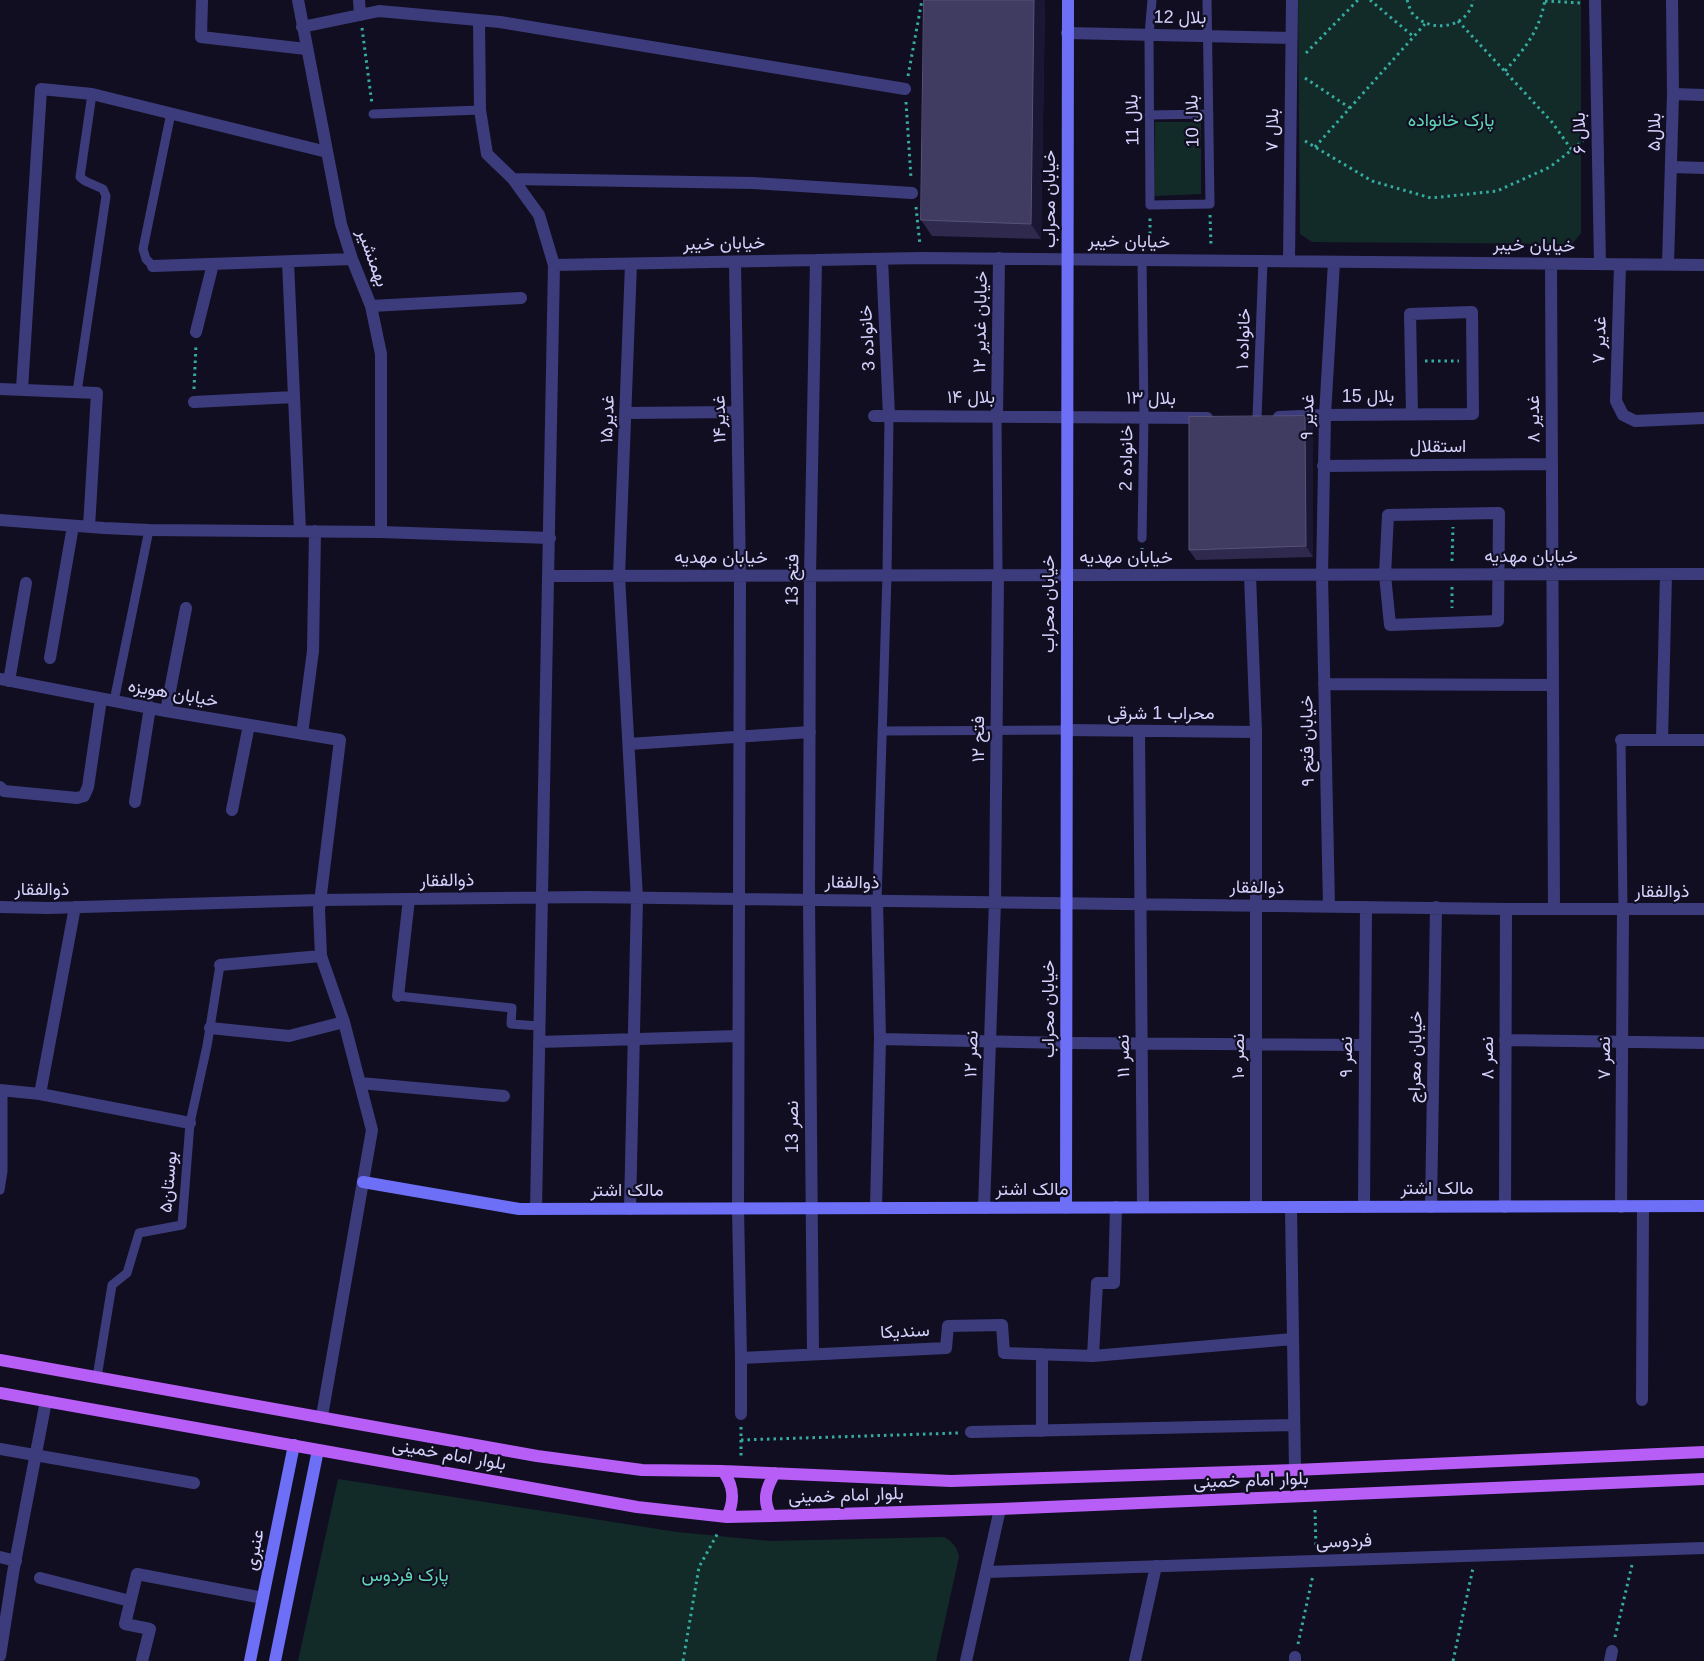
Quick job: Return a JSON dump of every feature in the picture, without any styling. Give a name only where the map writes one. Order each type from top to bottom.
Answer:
[{"type":"main road","name":"بلوار امام خمینی","points":[[0,1360],[322,1416],[537,1456],[642,1470],[723,1471],[951,1481],[1295,1470],[1704,1452]]},
{"type":"main road","name":"بلوار امام خمینی","points":[[0,1393],[637,1507],[727,1517],[1315,1496],[1704,1479]]},
{"type":"main road","points":[[723,1471],[733,1493],[733,1502],[727,1517]]},
{"type":"main road","points":[[771,1516],[767,1508],[765,1492],[775,1473]]},
{"type":"street","points":[[202,0],[201,37],[306,49]]},
{"type":"street","name":"بهمنشیر","points":[[298,0],[341,224],[352,259],[371,306],[381,354],[381,532]]},
{"type":"street","points":[[359,0],[360,15]]},
{"type":"street","name":"خیابان محراب","points":[[1066,1208],[1068,0]]},
{"type":"street","name":"بلال ۷","points":[[1289,261],[1292,0]]},
{"type":"street","name":"بلال۵","points":[[1668,264],[1672,167],[1672,0]]},
{"type":"street","name":"بلال ۶","points":[[1595,2],[1600,264]]},
{"type":"street","points":[[302,27],[379,11],[479,20],[905,89]]},
{"type":"street","points":[[479,20],[480,110],[487,154],[513,179],[539,215],[554,265],[536,1209]]},
{"type":"street","name":"بلال 12","points":[[1068,33],[1291,38]]},
{"type":"street","points":[[22,389],[41,89],[92,94],[327,152]]},
{"type":"street","points":[[1673,94],[1704,95]]},
{"type":"street","points":[[1672,167],[1704,168]]},
{"type":"street","points":[[513,179],[753,183],[912,193]]},
{"type":"street","name":"خیابان خیبر","points":[[554,265],[999,258],[1704,265]]},
{"type":"street","name":"خیابان غدیر ۱۲","points":[[997,416],[999,258]]},
{"type":"street","points":[[153,266],[352,259]]},
{"type":"street","name":"خانواده 3","points":[[882,259],[889,416]]},
{"type":"street","name":"فتح 13","points":[[809,900],[810,576],[816,260]]},
{"type":"street","points":[[288,262],[300,531]]},
{"type":"street","name":"غدیر۱۴","points":[[735,262],[740,576],[738,1208]]},
{"type":"street","name":"غدیر ۹","points":[[1322,575],[1324,415],[1334,262]]},
{"type":"street","points":[[196,332],[213,264]]},
{"type":"street","name":"غدیر۱۵","points":[[630,1209],[637,898],[619,576],[631,264]]},
{"type":"street","name":"غدیر ۸","points":[[1551,264],[1554,909]]},
{"type":"street","name":"غدیر ۷","points":[[1620,265],[1616,401],[1623,415],[1635,421],[1704,418]]},
{"type":"street","points":[[371,306],[521,298]]},
{"type":"street","points":[[1412,414],[1410,314],[1472,312],[1472,361]]},
{"type":"street","name":"بلال 15","points":[[1324,415],[1472,414],[1472,361]]},
{"type":"street","points":[[0,389],[98,392],[89,527]]},
{"type":"street","points":[[194,402],[294,397]]},
{"type":"street","points":[[626,413],[737,412]]},
{"type":"street","points":[[1253,418],[1324,415]]},
{"type":"street","name":"بلال ۱۴","points":[[874,416],[1067,416]]},
{"type":"street","name":"بلال ۱۳","points":[[1067,416],[1220,418]]},
{"type":"street","name":"استقلال","points":[[1324,466],[1552,464]]},
{"type":"street","points":[[1499,513],[1498,574],[1498,621],[1390,625],[1385,575],[1388,515],[1499,513]]},
{"type":"street","points":[[0,520],[149,530],[381,532],[550,538]]},
{"type":"street","points":[[50,658],[73,526]]},
{"type":"street","points":[[302,734],[313,651],[315,531]]},
{"type":"street","points":[[1662,740],[1666,574]]},
{"type":"street","name":"خیابان مهدیه","points":[[549,576],[1704,574]]},
{"type":"street","name":"فتح ۱۲","points":[[995,902],[998,575]]},
{"type":"street","name":"نصر ۱۰","points":[[1250,575],[1256,732],[1256,1207]]},
{"type":"street","name":"خیابان فتح ۹","points":[[1322,575],[1329,906]]},
{"type":"street","points":[[4,680],[26,583]]},
{"type":"street","points":[[166,711],[186,608]]},
{"type":"street","name":"خیابان هویزه","points":[[4,680],[166,711],[340,740],[320,900]]},
{"type":"street","points":[[1324,684],[1553,685]]},
{"type":"street","points":[[0,787],[4,791],[77,798],[84,796],[88,786],[101,699]]},
{"type":"street","points":[[135,802],[150,707]]},
{"type":"street","points":[[232,810],[249,725]]},
{"type":"street","name":"محراب 1 شرقی","points":[[1067,730],[1256,732]]},
{"type":"street","name":"نصر ۱۱","points":[[1139,731],[1143,1207]]},
{"type":"street","points":[[629,744],[810,732]]},
{"type":"street","points":[[1621,740],[1704,740]]},
{"type":"street","name":"ذوالفقار","points":[[0,907],[75,907],[320,900],[637,898],[1506,909],[1704,909]]},
{"type":"street","points":[[398,996],[409,899]]},
{"type":"street","points":[[320,900],[321,956],[344,1022],[372,1130],[322,1416]]},
{"type":"street","name":"نصر 13","points":[[809,900],[813,1354]]},
{"type":"street","points":[[876,1208],[880,1039],[877,901]]},
{"type":"street","name":"نصر ۱۲","points":[[984,1208],[995,902]]},
{"type":"street","points":[[40,1094],[75,907]]},
{"type":"street","name":"نصر ۹","points":[[1364,1207],[1366,907]]},
{"type":"street","name":"خیابان معراج","points":[[1431,1207],[1436,908]]},
{"type":"street","name":"نصر ۸","points":[[1505,1207],[1506,909]]},
{"type":"street","name":"نصر ۷","points":[[1621,1207],[1623,909]]},
{"type":"street","points":[[220,965],[321,956]]},
{"type":"street","points":[[210,1028],[289,1036],[344,1022]]},
{"type":"street","points":[[538,1042],[738,1036]]},
{"type":"street","points":[[880,1039],[1141,1044],[1365,1045]]},
{"type":"street","points":[[1505,1040],[1704,1043]]},
{"type":"street","points":[[360,1083],[504,1096]]},
{"type":"street","points":[[2,1090],[40,1094],[190,1123]]},
{"type":"street","name":"مالک اشتر","points":[[363,1182],[519,1209],[1704,1206]]},
{"type":"street","points":[[1291,1207],[1295,1470]]},
{"type":"street","points":[[1642,1400],[1643,1207]]},
{"type":"street","points":[[738,1208],[742,1358],[741,1414]]},
{"type":"street","points":[[1093,1356],[1097,1283],[1114,1283],[1116,1208]]},
{"type":"street","name":"سندیکا","points":[[742,1358],[946,1348],[948,1326],[1002,1325],[1004,1354],[1093,1356],[1293,1339]]},
{"type":"street","points":[[1042,1354],[1042,1431]]},
{"type":"street","points":[[0,1656],[46,1401]]},
{"type":"street","points":[[971,1432],[1294,1425]]},
{"type":"street","name":"عنبری","points":[[250,1661],[294,1445]]},
{"type":"street","points":[[0,1448],[194,1484]]},
{"type":"street","points":[[275,1661],[318,1450]]},
{"type":"street","points":[[966,1661],[1000,1508]]},
{"type":"street","name":"فردوسی","points":[[986,1572],[1704,1548]]},
{"type":"street","points":[[0,1557],[16,1561]]},
{"type":"street","points":[[1135,1658],[1156,1566]]},
{"type":"street","points":[[142,1661],[150,1629],[125,1624],[137,1574],[263,1598]]},
{"type":"street","points":[[40,1578],[130,1601]]},
{"type":"lane","name":"بلال 11","points":[[1150,205],[1149,35],[1152,0]]},
{"type":"lane","name":"بلال 10","points":[[1207,0],[1210,204]]},
{"type":"lane","points":[[77,392],[106,196],[103,189],[80,177],[92,94]]},
{"type":"lane","points":[[373,114],[480,110]]},
{"type":"lane","points":[[153,266],[146,259],[143,249],[171,113]]},
{"type":"lane","points":[[1149,115],[1209,114]]},
{"type":"lane","points":[[1150,205],[1210,204]]},
{"type":"lane","name":"خانواده 2","points":[[1142,538],[1146,260]]},
{"type":"lane","name":"خانواده ۱","points":[[1253,418],[1263,261]]},
{"type":"lane","points":[[877,901],[887,575],[889,416]]},
{"type":"lane","points":[[997,416],[998,575]]},
{"type":"lane","points":[[114,701],[149,530]]},
{"type":"lane","points":[[882,732],[1067,730]]},
{"type":"lane","points":[[1621,740],[1623,909]]},
{"type":"lane","points":[[190,1123],[210,1028],[220,965]]},
{"type":"lane","points":[[398,996],[512,1008],[511,1024],[539,1026]]},
{"type":"lane","points":[[0,1190],[3,1171],[2,1090]]},
{"type":"lane","name":"بوستان۵","points":[[97,1377],[112,1285],[127,1273],[139,1233],[182,1224],[190,1123]]},
{"type":"path","points":[[921,258],[918,213],[912,193],[905,89],[922,0]]},
{"type":"path","points":[[1350,108],[1291,68],[1358,0]]},
{"type":"path","points":[[1370,0],[1414,36]]},
{"type":"path","points":[[1407,0],[1412,14],[1425,24],[1439,27],[1453,24],[1465,16],[1473,0]]},
{"type":"path","points":[[1505,72],[1528,44],[1542,16],[1545,0],[1595,2]]},
{"type":"path","points":[[360,15],[373,114]]},
{"type":"path","points":[[1458,21],[1551,121],[1572,150]]},
{"type":"path","points":[[1315,146],[1425,24]]},
{"type":"path","points":[[1290,133],[1372,181],[1431,198],[1497,191],[1550,167],[1598,130]]},
{"type":"path","points":[[1210,204],[1211,260]]},
{"type":"path","points":[[1146,260],[1150,205]]},
{"type":"path","points":[[194,402],[196,332]]},
{"type":"path","points":[[1411,361],[1472,361]]},
{"type":"path","points":[[1142,538],[1143,575]]},
{"type":"path","points":[[741,1414],[741,1472]]},
{"type":"path","points":[[741,1440],[971,1432]]},
{"type":"path","points":[[1295,1659],[1316,1561],[1315,1496]]},
{"type":"path","points":[[683,1661],[699,1567],[727,1517]]},
{"type":"path","points":[[1611,1656],[1635,1550]]},
{"type":"path","points":[[1453,1661],[1476,1555]]},
{"type":"green space","name":"پارک خانواده","points":[[1298,0],[1581,0],[1581,233],[1572,244],[1312,242],[1300,234]]},
{"type":"green space","points":[[1155,122],[1201,122],[1201,194],[1154,196]]},
{"type":"green space","name":"پارک فردوس","points":[[338,1479],[677,1532],[770,1541],[944,1537],[954,1545],[959,1557],[936,1661],[298,1661]]},
{"type":"building","points":[[924,0],[1034,0],[1031,224],[921,220]]},
{"type":"building","points":[[1305,416],[1306,546],[1189,550],[1189,417]]}]
